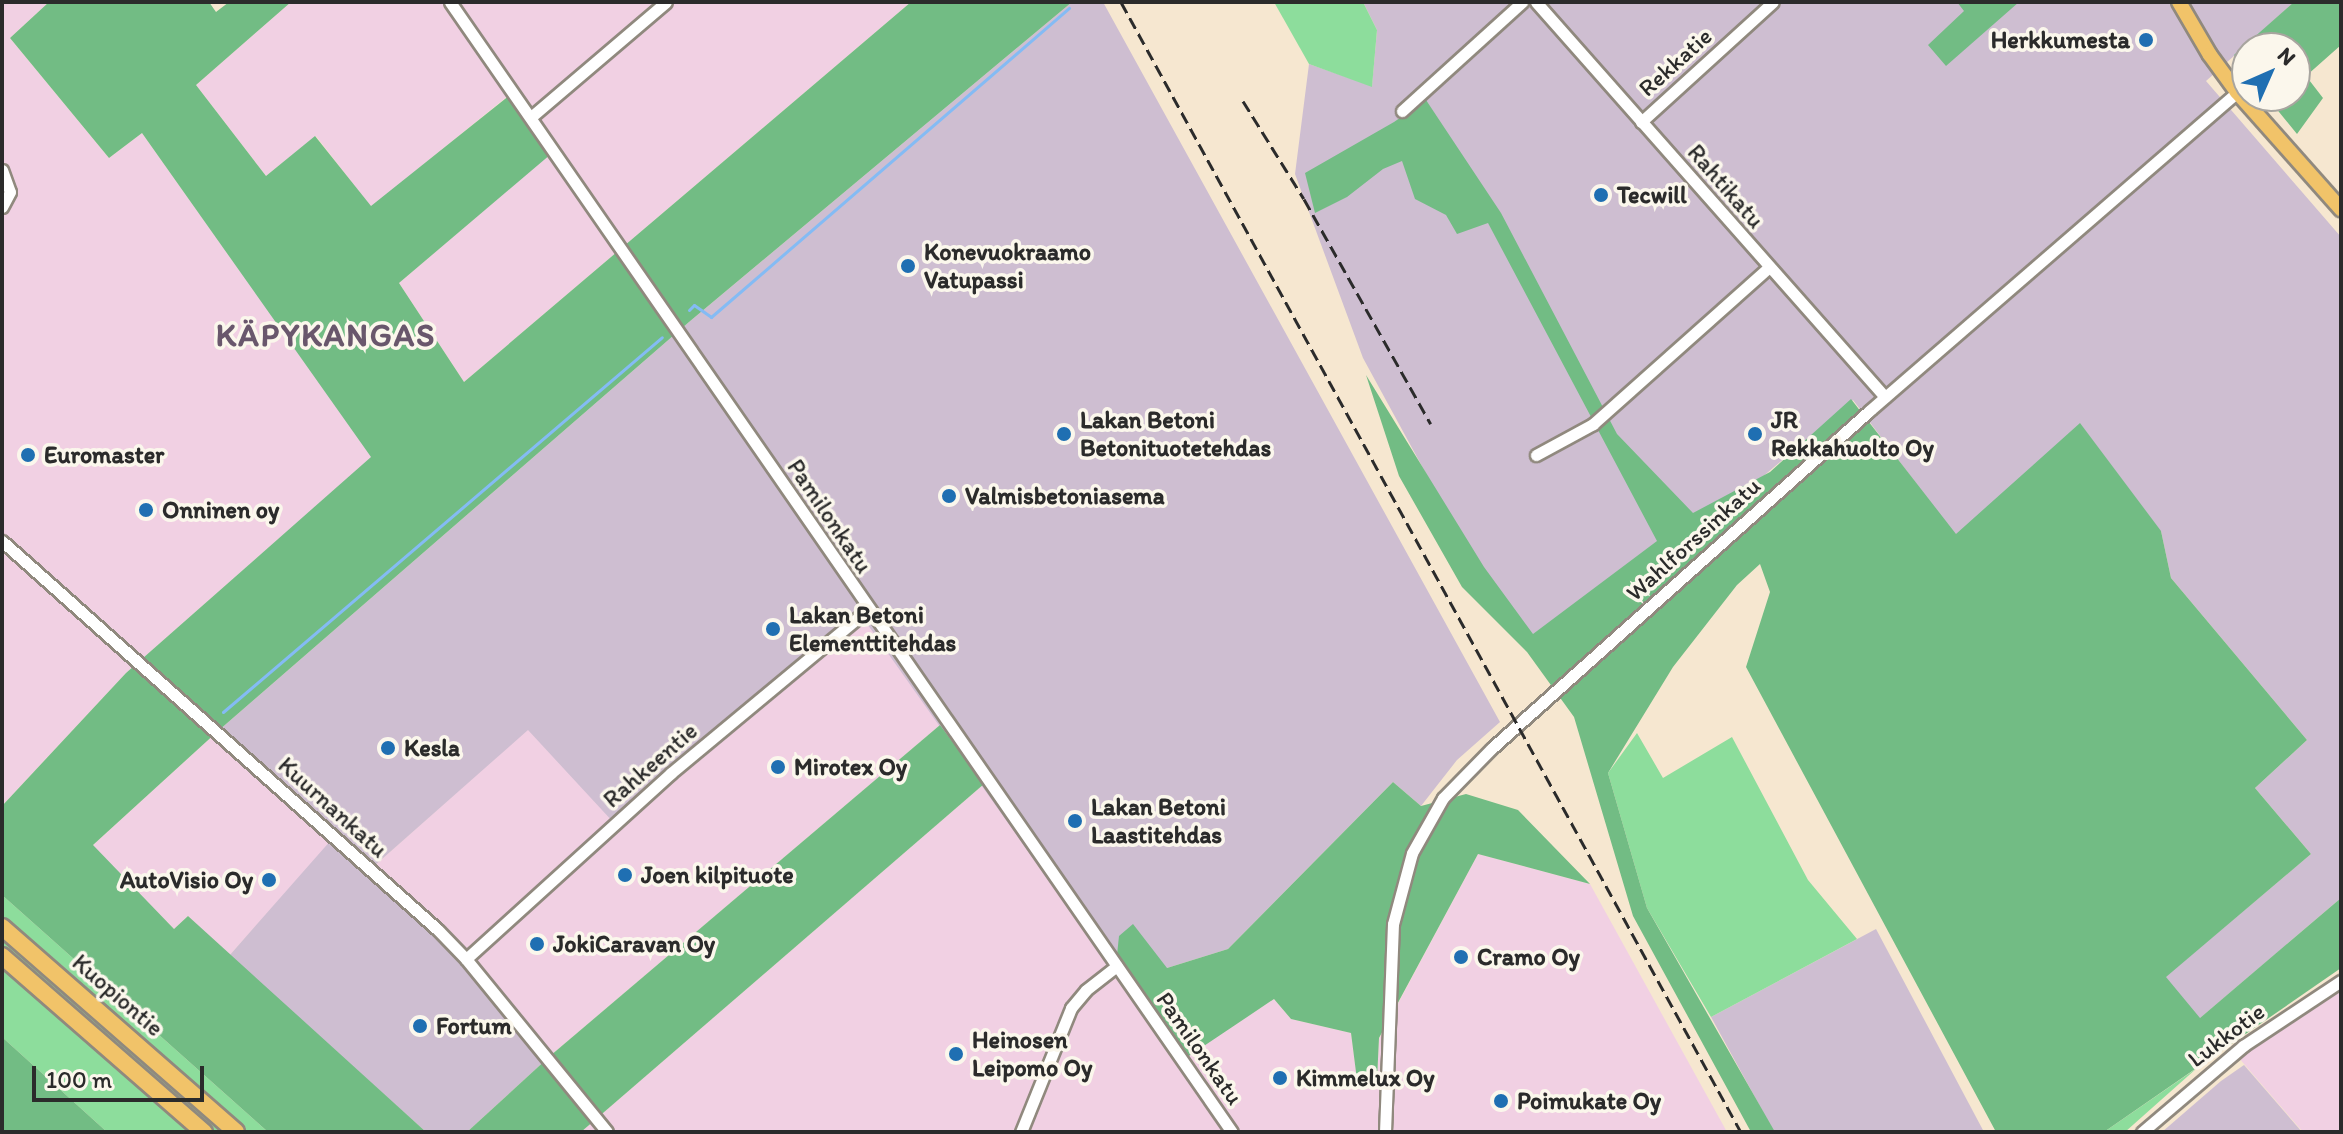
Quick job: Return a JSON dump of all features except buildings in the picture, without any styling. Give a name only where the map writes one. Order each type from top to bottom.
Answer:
[{"type":"highway","name":"Kuopiontie","points":[[2,927],[236,1132]]},
{"type":"highway","name":"Kuopiontie","points":[[2,956],[204,1132]]},
{"type":"main road","points":[[2179,2],[2231,84]]},
{"type":"main road","points":[[2255,112],[2341,209]]},
{"type":"street","name":"Pamilonkatu","points":[[450,2],[867,610],[1232,1132]]},
{"type":"street","points":[[531,117],[666,2]]},
{"type":"street","points":[[1402,111],[1522,2]]},
{"type":"street","name":"Rahtikatu","points":[[1536,2],[1885,397]]},
{"type":"street","name":"Rekkatie","points":[[1641,122],[1773,2]]},
{"type":"street","name":"Wahlforssinkatu","points":[[1385,1132],[1393,924],[1412,853],[1433,813],[1483,756],[1885,397],[2231,97]]},
{"type":"street","points":[[2,170],[10,192],[2,207]]},
{"type":"street","points":[[1536,455],[1593,424],[1768,268]]},
{"type":"street","name":"Kuurnankatu","points":[[2,541],[466,959],[607,1132]]},
{"type":"street","name":"Rahkeentie","points":[[466,959],[671,773],[867,610]]},
{"type":"street","points":[[1021,1132],[1071,1008],[1086,990],[1117,966]]},
{"type":"street","name":"Lukkotie","points":[[2142,1132],[2243,1046],[2341,981]]},
{"type":"shaded area","points":[[2,2],[49,2],[10,38],[109,158],[142,133],[372,457],[126,673],[2,806]]},
{"type":"shaded area","points":[[291,2],[911,2],[464,382],[399,283],[550,154],[509,95],[371,207],[316,136],[266,176],[196,85]]},
{"type":"shaded area","points":[[1072,2],[1103,2],[1500,722],[1457,760],[1421,806],[1393,782],[1228,949],[1167,968],[1115,974],[858,611],[614,823],[528,730],[373,867],[550,1056],[467,1132],[426,1132],[229,956],[332,839],[218,731],[689,322]]},
{"type":"shaded area","points":[[1363,2],[2294,2],[2261,32],[2231,32],[2231,59],[2206,81],[2341,237],[2341,898],[2199,1019],[2165,977],[2311,854],[2255,788],[2307,740],[2171,578],[2161,531],[1955,535],[1853,400],[1549,658],[1478,569],[1363,358],[1295,174],[1309,64],[1372,86],[1377,30]]},
{"type":"shaded area","points":[[858,610],[940,725],[550,1056],[373,867],[528,729],[615,823]]},
{"type":"shaded area","points":[[218,731],[333,839],[229,956],[188,916],[174,929],[92,846]]},
{"type":"shaded area","points":[[984,784],[1177,1063],[1274,999],[1291,1019],[1351,1033],[1357,1079],[1377,1079],[1379,1039],[1478,854],[1590,884],[1727,1132],[581,1132]]},
{"type":"shaded area","points":[[1876,929],[1984,1132],[1774,1132],[1711,1017]]},
{"type":"shaded area","points":[[2341,991],[2341,1132],[2303,1132],[2238,1057]]},
{"type":"shaded area","points":[[2244,1065],[2302,1132],[2162,1132],[2221,1081]]},
{"type":"green space","points":[[49,2],[209,2],[216,12],[229,2],[291,2],[196,85],[266,176],[315,136],[371,206],[510,95],[551,154],[399,283],[464,382],[911,2],[1072,2],[689,322],[218,731],[93,845],[174,929],[188,916],[426,1132],[268,1132],[2,895],[2,806],[126,673],[371,457],[142,133],[109,158],[10,38]]},
{"type":"green space","points":[[1274,2],[1363,2],[1377,30],[1372,87],[1309,64]]},
{"type":"green space","points":[[1957,2],[2019,2],[1946,66],[1928,45],[1964,11]]},
{"type":"green space","points":[[2294,2],[2341,2],[2341,45],[2311,72],[2311,32],[2260,32]]},
{"type":"green space","points":[[2311,82],[2323,98],[2297,134],[2279,112],[2311,112]]},
{"type":"green space","points":[[1426,100],[1501,213],[1617,434],[1693,513],[1770,472],[1851,399],[1956,534],[2080,423],[2161,531],[2171,578],[2307,740],[2255,788],[2311,854],[2166,977],[2200,1018],[2341,898],[2341,968],[2104,1132],[1996,1132],[1746,667],[1770,592],[1760,564],[1737,585],[1673,667],[1608,773],[1647,908],[1775,1132],[1751,1132],[1633,916],[1574,717],[1527,652],[1462,587],[1399,476],[1366,375],[1484,567],[1533,634],[1657,541],[1488,223],[1457,234],[1446,215],[1415,199],[1402,161],[1383,169],[1347,197],[1315,213],[1305,173]]},
{"type":"green space","points":[[940,725],[984,784],[581,1132],[467,1132],[550,1056]]},
{"type":"green space","points":[[1637,733],[1663,778],[1732,737],[1808,880],[1857,939],[1711,1017],[1647,908],[1608,773]]},
{"type":"green space","points":[[1393,782],[1421,806],[1466,794],[1518,810],[1590,884],[1478,854],[1379,1038],[1377,1080],[1357,1080],[1351,1033],[1291,1019],[1274,999],[1177,1064],[1115,974],[1119,936],[1133,924],[1167,968],[1228,949]]},
{"type":"green space","points":[[2,895],[268,1132],[107,1132],[2,1037]]},
{"type":"green space","points":[[2,1037],[107,1132],[2,1132]]},
{"type":"green space","points":[[2197,1068],[2125,1132],[2104,1132]]},
{"type":"waterway","points":[[689,310],[694,305],[711,317],[1069,8]]},
{"type":"waterway","points":[[223,712],[662,337]]},
{"type":"railway","points":[[1121,2],[1741,1132]]},
{"type":"railway","points":[[1243,101],[1304,199],[1431,424]]},
{"type":"place","name":"Herkkumesta","points":[[2146,40]]},
{"type":"place","name":"Tecwill","points":[[1601,195]]},
{"type":"place","name":"Konevuokraamo Vatupassi","points":[[908,266]]},
{"type":"place","name":"Lakan Betoni Betonituotetehdas","points":[[1064,434]]},
{"type":"place","name":"JR Rekkahuolto Oy","points":[[1755,434]]},
{"type":"place","name":"Euromaster","points":[[28,455]]},
{"type":"place","name":"Valmisbetoniasema","points":[[949,496]]},
{"type":"place","name":"Onninen oy","points":[[146,510]]},
{"type":"place","name":"Lakan Betoni Elementtitehdas","points":[[773,629]]},
{"type":"place","name":"Kesla","points":[[388,748]]},
{"type":"place","name":"Mirotex Oy","points":[[778,767]]},
{"type":"place","name":"Lakan Betoni Laastitehdas","points":[[1075,821]]},
{"type":"place","name":"Joen kilpituote","points":[[625,875]]},
{"type":"place","name":"AutoVisio Oy","points":[[269,880]]},
{"type":"place","name":"JokiCaravan Oy","points":[[537,944]]},
{"type":"place","name":"Cramo Oy","points":[[1461,957]]},
{"type":"place","name":"Fortum","points":[[420,1026]]},
{"type":"place","name":"Heinosen Leipomo Oy","points":[[956,1054]]},
{"type":"place","name":"Kimmelux Oy","points":[[1280,1078]]},
{"type":"place","name":"Poimukate Oy","points":[[1501,1101]]},
{"type":"district","name":"KÄPYKANGAS","points":[[326,335]]}]
